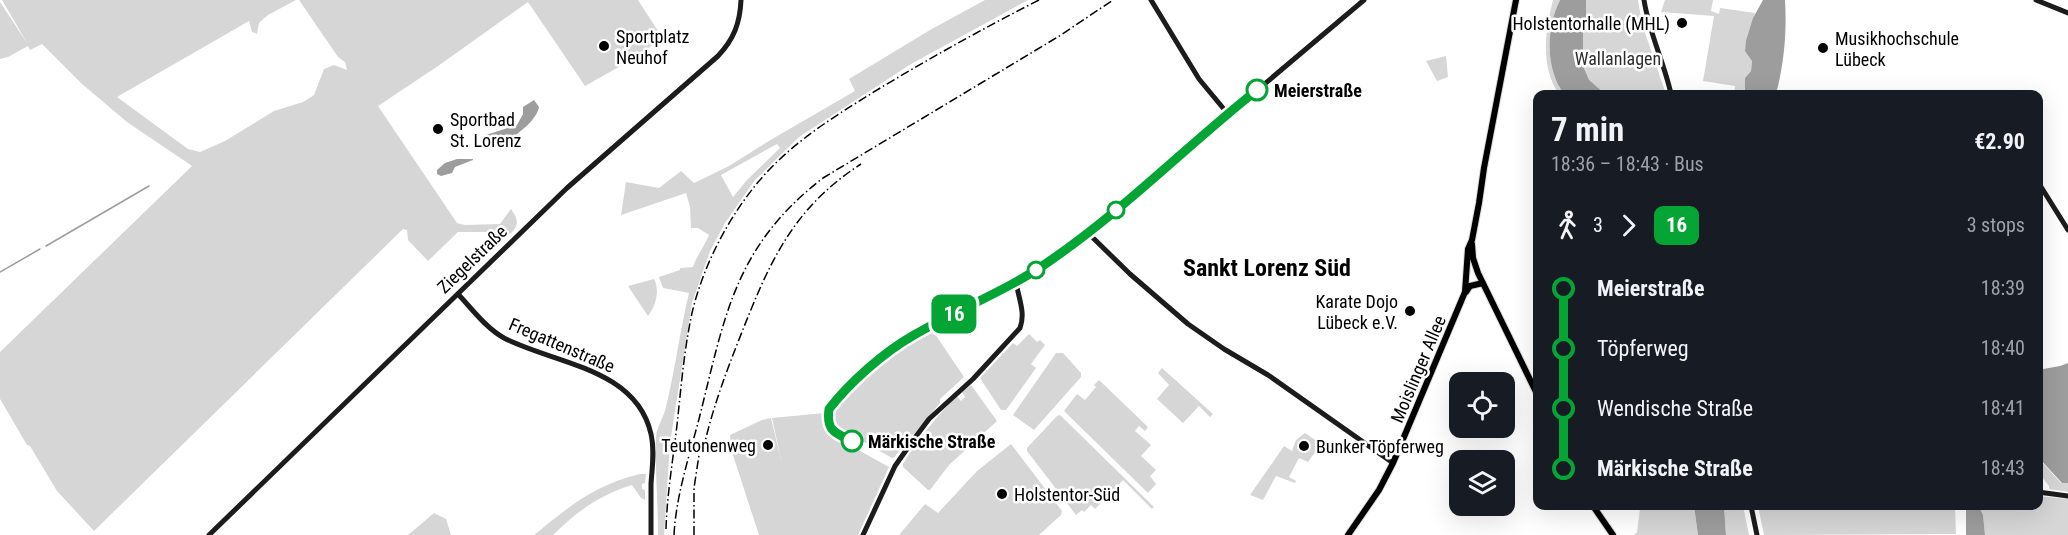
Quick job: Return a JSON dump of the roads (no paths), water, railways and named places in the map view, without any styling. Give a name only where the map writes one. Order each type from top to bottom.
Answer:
[{"type":"main road","name":"Ziegelstraße","points":[[209,535],[567,188],[718,56],[735,34],[741,0]]},
{"type":"main road","points":[[1151,0],[1199,79],[1228,114]]},
{"type":"main road","points":[[863,535],[895,466],[922,428],[973,379],[1020,328],[1023,321],[1023,310],[1018,297],[1016,281],[1053,259],[1088,233],[1364,0]]},
{"type":"main road","name":"Moislinger Allee","points":[[1348,535],[1379,490],[1393,464],[1466,292],[1468,249],[1472,240],[1518,0]]},
{"type":"main road","points":[[1644,0],[1653,40],[1670,90]]},
{"type":"main road","points":[[2036,0],[2068,13]]},
{"type":"main road","points":[[2043,190],[2068,230]]},
{"type":"main road","points":[[1088,233],[1130,274],[1188,324],[1268,375],[1393,464]]},
{"type":"main road","points":[[1472,240],[1474,264],[1533,386]]},
{"type":"main road","points":[[1466,292],[1470,286],[1483,283]]},
{"type":"main road","name":"Fregattenstraße","points":[[458,294],[498,334],[604,377],[622,388],[636,402],[647,423],[652,444],[651,535]]},
{"type":"main road","points":[[2043,492],[2068,495]]},
{"type":"main road","points":[[1596,510],[1613,535]]},
{"type":"main road","points":[[1752,510],[1757,535]]},
{"type":"waterway","points":[[46,246],[149,186]]},
{"type":"waterway","points":[[0,272],[40,249]]},
{"type":"railway","points":[[666,529],[683,369],[692,313],[703,278],[718,243],[748,195],[785,154],[830,120],[917,66],[1039,0]]},
{"type":"railway","points":[[674,535],[677,506],[726,316],[737,286],[752,257],[770,230],[793,204],[823,178],[1061,35],[1113,0]]},
{"type":"railway","points":[[703,451],[728,369],[771,264],[799,220],[816,201],[861,164]]},
{"type":"railway","points":[[694,535],[694,488],[701,442]]},
{"type":"place","name":"Holstentorhalle (MHL)","points":[[1682,23]]},
{"type":"place","name":"Sportplatz Neuhof","points":[[604,46]]},
{"type":"place","name":"Musikhochschule Lübeck","points":[[1823,48]]},
{"type":"place","name":"Meierstraße","points":[[1257,90]]},
{"type":"place","name":"Sportbad St. Lorenz","points":[[438,129]]},
{"type":"place","name":"Karate Dojo Lübeck e.V.","points":[[1410,311]]},
{"type":"place","name":"Märkische Straße","points":[[852,441]]},
{"type":"place","name":"Teutonenweg","points":[[768,445]]},
{"type":"place","name":"Bunker Töpferweg","points":[[1304,446]]},
{"type":"place","name":"Holstentor-Süd","points":[[1002,494]]},
{"type":"district","name":"Sankt Lorenz Süd","points":[[1267,268]]},
{"type":"park label","name":"Wallanlagen","points":[[1618,58]]}]
